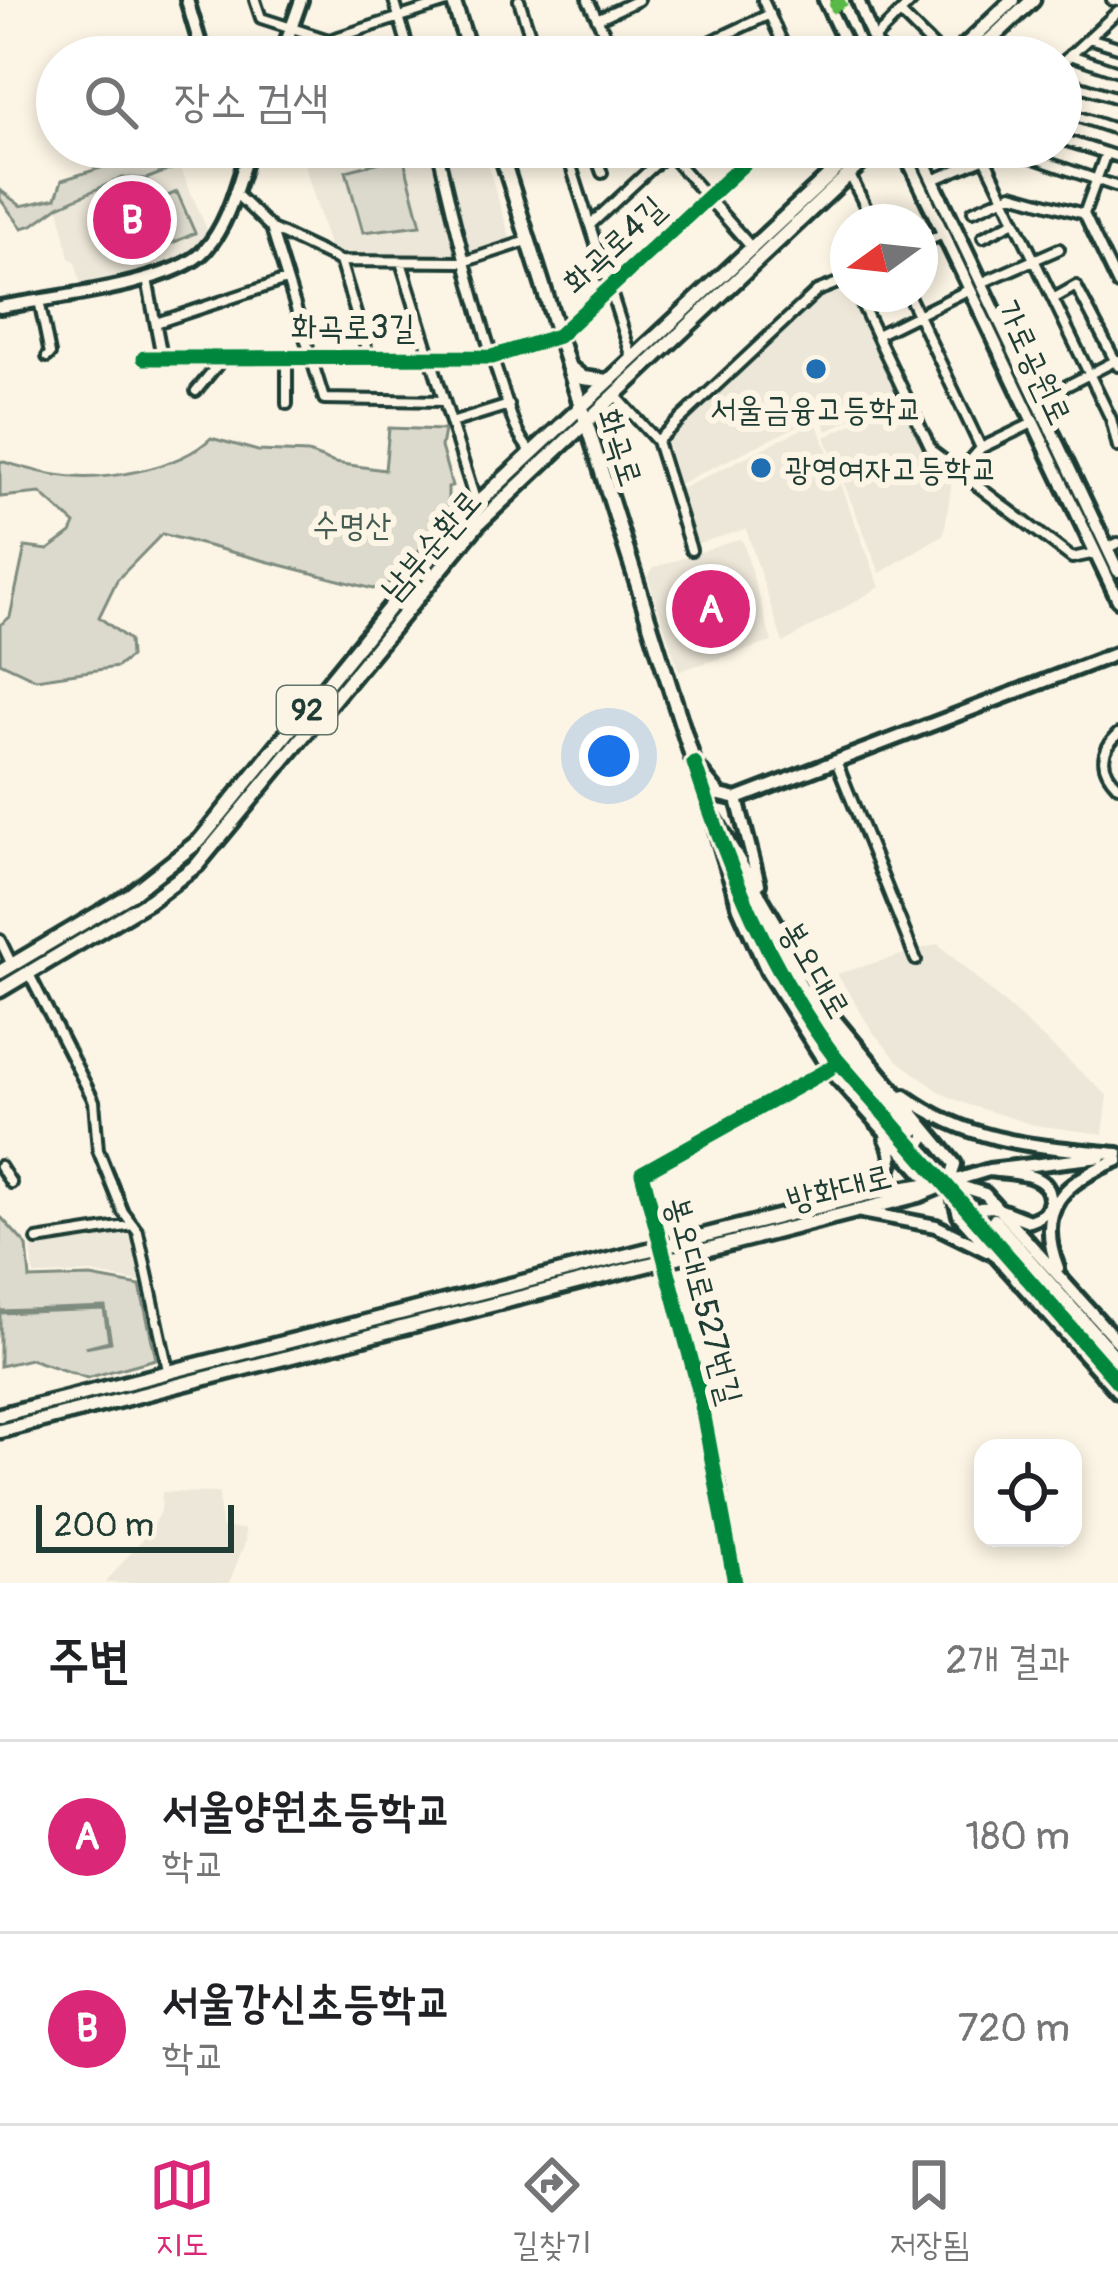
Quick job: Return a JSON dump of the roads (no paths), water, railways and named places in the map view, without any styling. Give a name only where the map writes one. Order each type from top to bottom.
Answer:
[{"type":"main road","points":[[454,0],[465,36]]},
{"type":"main road","points":[[975,36],[1013,0]]},
{"type":"main road","points":[[994,36],[1033,0]]},
{"type":"main road","name":"화곡로","points":[[506,168],[694,763]]},
{"type":"main road","name":"남부순환로","points":[[6,968],[130,895],[200,840],[476,503],[752,248],[847,168]]},
{"type":"main road","name":"남부순환로","points":[[0,990],[149,901],[196,865],[478,524],[844,170]]},
{"type":"main road","points":[[568,366],[583,378],[609,381]]},
{"type":"main road","points":[[617,394],[609,389],[622,375],[620,370]]},
{"type":"main road","points":[[532,474],[535,459],[550,444],[544,440]]},
{"type":"main road","name":"방화대로","points":[[0,1415],[868,1194],[950,1182]]},
{"type":"main road","name":"방화대로","points":[[0,1430],[920,1195],[950,1182]]},
{"type":"street","points":[[187,0],[198,36]]},
{"type":"street","points":[[255,0],[261,18],[316,36]]},
{"type":"street","points":[[288,36],[301,0]]},
{"type":"street","points":[[394,0],[405,36]]},
{"type":"street","points":[[341,36],[454,0]]},
{"type":"street","points":[[519,0],[530,36]]},
{"type":"street","points":[[588,0],[606,36]]},
{"type":"street","points":[[597,19],[638,0]]},
{"type":"street","points":[[763,0],[780,36]]},
{"type":"street","points":[[825,0],[842,36]]},
{"type":"street","points":[[858,0],[873,36]]},
{"type":"street","points":[[876,36],[913,0]]},
{"type":"street","points":[[1082,45],[1118,11]]},
{"type":"street","points":[[899,13],[923,36]]},
{"type":"street","points":[[722,36],[770,14]]},
{"type":"street","points":[[1107,21],[1118,25]]},
{"type":"street","points":[[1089,38],[1118,47]]},
{"type":"street","points":[[1082,60],[1118,70]]},
{"type":"street","points":[[1082,87],[1118,98]]},
{"type":"street","points":[[1082,118],[1118,130]]},
{"type":"street","points":[[1082,146],[1118,157]]},
{"type":"street","points":[[1084,214],[1106,154]]},
{"type":"street","points":[[0,308],[176,270],[204,252],[225,220],[243,168]]},
{"type":"street","points":[[442,168],[463,262],[492,357],[520,440],[531,452]]},
{"type":"street","points":[[572,168],[632,359]]},
{"type":"street","points":[[600,168],[602,173]]},
{"type":"street","points":[[590,226],[649,168]]},
{"type":"street","points":[[683,168],[752,248]]},
{"type":"street","name":"화곡로4길","points":[[558,336],[739,168]]},
{"type":"street","name":"가로공원로","points":[[912,168],[1037,400],[1118,571]]},
{"type":"street","name":"가로공원로","points":[[927,168],[1034,422],[1107,548],[1118,600]]},
{"type":"street","points":[[933,180],[960,168]]},
{"type":"street","points":[[987,168],[1115,417],[1118,447]]},
{"type":"street","points":[[1063,168],[1118,187]]},
{"type":"street","points":[[844,170],[863,204]]},
{"type":"street","points":[[234,192],[272,229],[340,261],[463,262],[529,241]]},
{"type":"street","points":[[973,211],[1012,194],[1084,214],[1113,264],[1118,285]]},
{"type":"street","points":[[983,237],[1016,221]]},
{"type":"street","points":[[272,229],[324,399],[444,401]]},
{"type":"street","points":[[938,236],[944,233]]},
{"type":"street","name":"가로공원로","points":[[976,286],[1059,249]]},
{"type":"street","name":"화곡로3길","points":[[340,261],[369,356]]},
{"type":"street","points":[[401,262],[476,503]]},
{"type":"street","points":[[146,279],[162,357]]},
{"type":"street","points":[[156,323],[286,280]]},
{"type":"street","points":[[877,334],[976,286]]},
{"type":"street","points":[[1037,400],[1117,362],[1076,286],[1053,298]]},
{"type":"street","points":[[657,440],[817,291],[830,287]]},
{"type":"street","points":[[39,300],[47,357]]},
{"type":"street","points":[[866,312],[932,451],[1072,558],[1107,548]]},
{"type":"street","points":[[918,314],[981,448]]},
{"type":"street","name":"화곡로3길","points":[[144,358],[492,357],[558,336]]},
{"type":"street","points":[[196,391],[225,356]]},
{"type":"street","name":"화곡로3길","points":[[287,356],[287,404]]},
{"type":"street","points":[[617,394],[657,440],[692,550]]},
{"type":"street","points":[[451,423],[508,405]]},
{"type":"street","points":[[961,471],[981,448],[1034,422]]},
{"type":"street","points":[[694,763],[720,795],[737,799],[1118,652]]},
{"type":"street","points":[[1118,734],[1105,746],[1102,760],[1118,787]]},
{"type":"street","points":[[835,760],[916,960]]},
{"type":"street","name":"봉오대로","points":[[694,763],[746,906],[781,978],[837,1060],[910,1134]]},
{"type":"street","points":[[737,799],[761,893]]},
{"type":"street","points":[[710,809],[828,1011],[884,1081],[923,1174],[985,1194],[995,1256]]},
{"type":"street","points":[[710,809],[739,908],[767,971],[829,1069],[879,1126],[893,1159],[884,1180],[868,1194]]},
{"type":"street","name":"남부순환로","points":[[0,940],[6,968]]},
{"type":"street","points":[[28,973],[94,1101],[102,1162],[138,1232],[168,1370]]},
{"type":"street","name":"봉오대로527번길","points":[[736,1583],[720,1486],[642,1176],[644,1169],[829,1069]]},
{"type":"street","points":[[884,1081],[942,1120],[975,1134],[1118,1157]]},
{"type":"street","points":[[879,1126],[910,1134],[955,1164],[950,1182],[959,1215],[989,1223],[1036,1219],[1047,1210],[1050,1195],[1034,1177],[989,1170]]},
{"type":"street","points":[[950,1182],[989,1170],[1118,1157]]},
{"type":"street","points":[[1064,1282],[1051,1246],[1058,1201],[1075,1179],[1118,1157]]},
{"type":"street","points":[[0,1166],[11,1183]]},
{"type":"street","points":[[853,1211],[936,1226],[995,1256],[1118,1392]]},
{"type":"street","points":[[989,1223],[1064,1282],[1118,1342]]},
{"type":"street","points":[[989,1223],[1118,1359]]},
{"type":"street","points":[[989,1223],[1118,1382]]},
{"type":"street","points":[[37,1240],[133,1225]]},
{"type":"tunnel","points":[[921,1136],[994,1219]]},
{"type":"tunnel","points":[[911,1145],[942,1180]]},
{"type":"place","name":"서울강신초등학교","points":[[132,220]]},
{"type":"place","name":"서울금융고등학교","points":[[816,369]]},
{"type":"place","name":"광영여자고등학교","points":[[761,468]]},
{"type":"place","name":"서울양원초등학교","points":[[711,609]]},
{"type":"park label","name":"수명산","points":[[352,524]]}]
